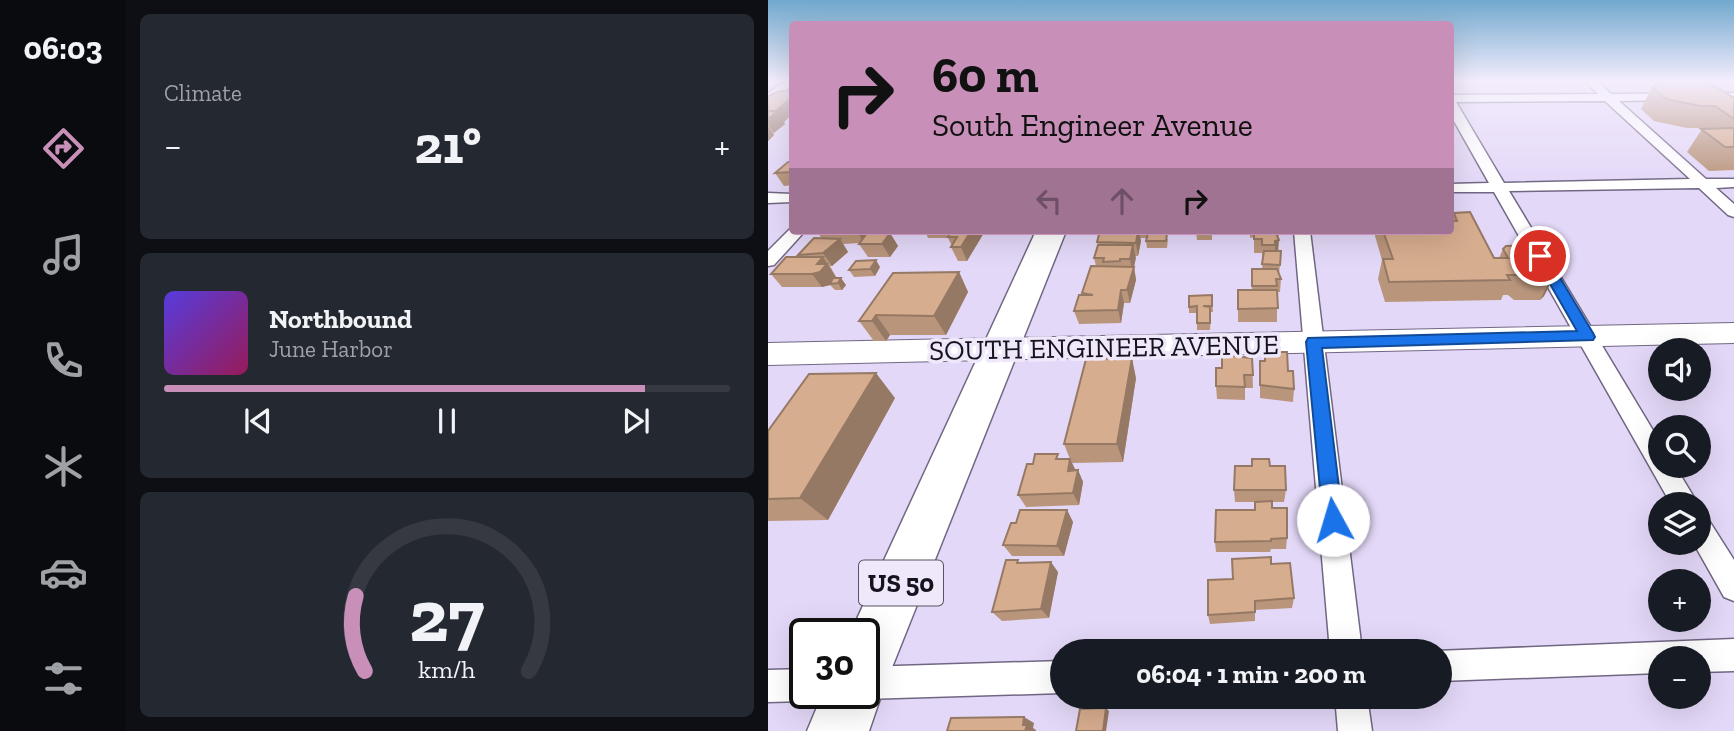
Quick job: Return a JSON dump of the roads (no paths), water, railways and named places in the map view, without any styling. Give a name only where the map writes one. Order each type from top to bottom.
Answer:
[{"type":"highway","name":"US 50","points":[[880,631],[1049,235]]},
{"type":"highway","points":[[838,731],[847,709]]},
{"type":"street","points":[[1458,114],[1648,442]]},
{"type":"street","points":[[1626,114],[1734,212]]},
{"type":"street","points":[[1454,188],[1734,183]]},
{"type":"street","points":[[768,198],[789,198]]},
{"type":"street","points":[[768,261],[793,235]]},
{"type":"street","points":[[1302,235],[1345,639]]},
{"type":"street","name":"SOUTH ENGINEER AVENUE","points":[[768,354],[1734,333]]},
{"type":"street","points":[[1711,548],[1734,587]]},
{"type":"street","points":[[1452,665],[1734,655]]},
{"type":"street","points":[[880,683],[1050,677]]},
{"type":"street","points":[[768,686],[789,685]]},
{"type":"street","points":[[1352,709],[1355,731]]}]
